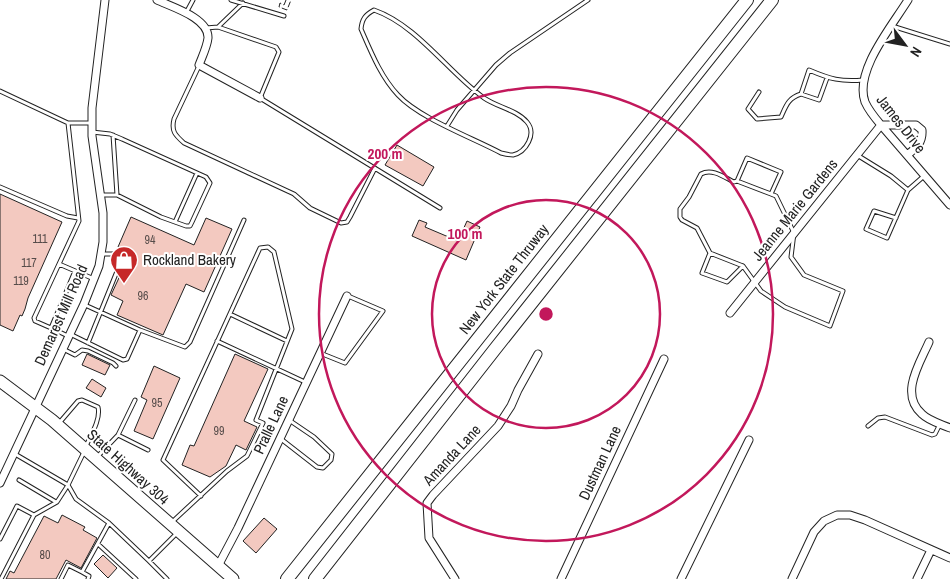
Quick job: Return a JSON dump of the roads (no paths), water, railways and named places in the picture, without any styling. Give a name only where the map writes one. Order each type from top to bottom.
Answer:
[{"type":"highway","name":"New York State Thruway","points":[[285,579],[304,558],[747,0]]},
{"type":"highway","points":[[315,579],[772,0]]},
{"type":"main road","name":"State Highway 304","points":[[0,381],[36,406],[233,579]]},
{"type":"street","name":"Demarest Mill Road","points":[[0,481],[15,453],[84,304],[95,279],[101,254],[103,227],[101,195],[91,123],[105,0]]},
{"type":"street","points":[[157,0],[186,13],[201,22],[206,28],[208,38],[200,65],[260,98]]},
{"type":"street","name":"James Drive","points":[[908,0],[869,62],[864,80],[865,101],[881,125],[950,205]]},
{"type":"street","points":[[881,125],[916,125],[922,130],[919,145],[907,155]]},
{"type":"street","name":"Jeanne Marie Gardens","points":[[730,313],[881,125]]},
{"type":"street","name":"Pralle Lane","points":[[218,566],[238,528],[347,296]]},
{"type":"street","points":[[929,342],[912,384],[912,394],[915,406],[923,415],[950,428]]},
{"type":"street","name":"Amanda Lane","points":[[455,579],[429,538],[427,503],[498,426],[511,406],[538,354]]},
{"type":"street","name":"Dustman Lane","points":[[561,579],[664,359]]},
{"type":"street","points":[[681,579],[749,440]]},
{"type":"street","points":[[792,579],[814,532],[824,521],[837,515],[850,515],[865,520],[950,558]]},
{"type":"street","points":[[917,579],[931,550]]},
{"type":"lane","points":[[186,13],[193,0]]},
{"type":"lane","points":[[231,0],[284,16]]},
{"type":"lane","points":[[447,126],[457,110],[496,65],[588,0]]},
{"type":"lane","points":[[218,27],[243,3]]},
{"type":"lane","points":[[374,10],[394,20],[422,41],[463,82],[486,99],[522,118],[528,123],[531,131],[526,146],[520,152],[511,155],[502,153],[447,126],[414,109],[399,97],[387,82],[361,29],[362,20],[368,14],[374,10]]},
{"type":"lane","points":[[892,26],[950,44]]},
{"type":"lane","points":[[206,28],[218,27],[276,48],[279,52],[260,98],[440,208]]},
{"type":"lane","points":[[200,65],[172,127],[175,135],[184,143],[294,194],[310,208],[342,223],[347,222],[350,217],[374,168]]},
{"type":"lane","points":[[801,94],[809,70],[827,78],[846,82],[864,80]]},
{"type":"lane","points":[[758,92],[748,109],[757,119],[781,117],[793,96],[801,94],[819,100],[827,78]]},
{"type":"lane","points":[[0,91],[68,123],[91,123]]},
{"type":"lane","points":[[68,123],[79,221],[34,318],[35,321],[125,360],[140,330]]},
{"type":"lane","points":[[92,132],[113,135],[197,172],[206,177],[210,183],[190,226],[175,222],[117,196],[101,195]]},
{"type":"lane","points":[[113,135],[117,196]]},
{"type":"lane","points":[[857,155],[891,176],[908,190]]},
{"type":"lane","points":[[737,181],[747,158],[781,172],[771,194]]},
{"type":"lane","points":[[175,222],[197,172]]},
{"type":"lane","points":[[704,172],[712,172],[734,182],[737,181],[776,196],[794,234],[791,257],[804,275],[843,291],[830,326],[785,307],[761,291],[743,266],[710,253],[697,228],[682,220],[680,209],[690,197],[699,177],[704,172]]},
{"type":"lane","points":[[896,218],[874,211],[866,229],[887,238],[896,218],[908,190],[924,175]]},
{"type":"lane","points":[[0,186],[67,216],[78,218]]},
{"type":"lane","points":[[84,304],[180,347],[188,346],[244,220]]},
{"type":"lane","points":[[149,561],[201,496],[227,471],[247,456],[263,423],[256,420],[292,329],[274,252],[268,247],[260,248],[163,460],[201,496]]},
{"type":"lane","points":[[710,253],[702,273],[727,282],[743,266]]},
{"type":"lane","points":[[88,343],[122,259],[118,254],[101,254]]},
{"type":"lane","points":[[58,264],[95,279]]},
{"type":"lane","points":[[51,328],[75,271]]},
{"type":"lane","points":[[320,353],[345,363],[383,311],[347,296]]},
{"type":"lane","points":[[230,314],[287,340]]},
{"type":"lane","points":[[217,341],[306,382]]},
{"type":"lane","points":[[63,349],[75,355],[82,350],[88,351],[116,366]]},
{"type":"lane","points":[[1,579],[34,515],[57,502],[68,485],[94,429],[99,411],[98,407],[82,400],[78,401],[58,425]]},
{"type":"lane","points":[[96,458],[118,435],[135,400]]},
{"type":"lane","points":[[868,426],[878,418],[885,417],[935,434],[940,424]]},
{"type":"lane","points":[[280,438],[318,466],[323,468],[331,460],[332,454],[314,437],[289,419]]},
{"type":"lane","points":[[118,435],[148,450]]},
{"type":"lane","points":[[15,453],[68,485],[76,499],[109,523],[168,579]]},
{"type":"lane","points":[[19,480],[57,502]]},
{"type":"lane","points":[[0,539],[17,506],[34,515]]},
{"type":"lane","points":[[82,572],[109,523]]},
{"type":"lane","points":[[98,544],[136,579]]},
{"type":"lane","points":[[61,579],[68,566],[89,576],[88,579]]},
{"type":"place","name":"Rockland Bakery","points":[[124,284]]}]
